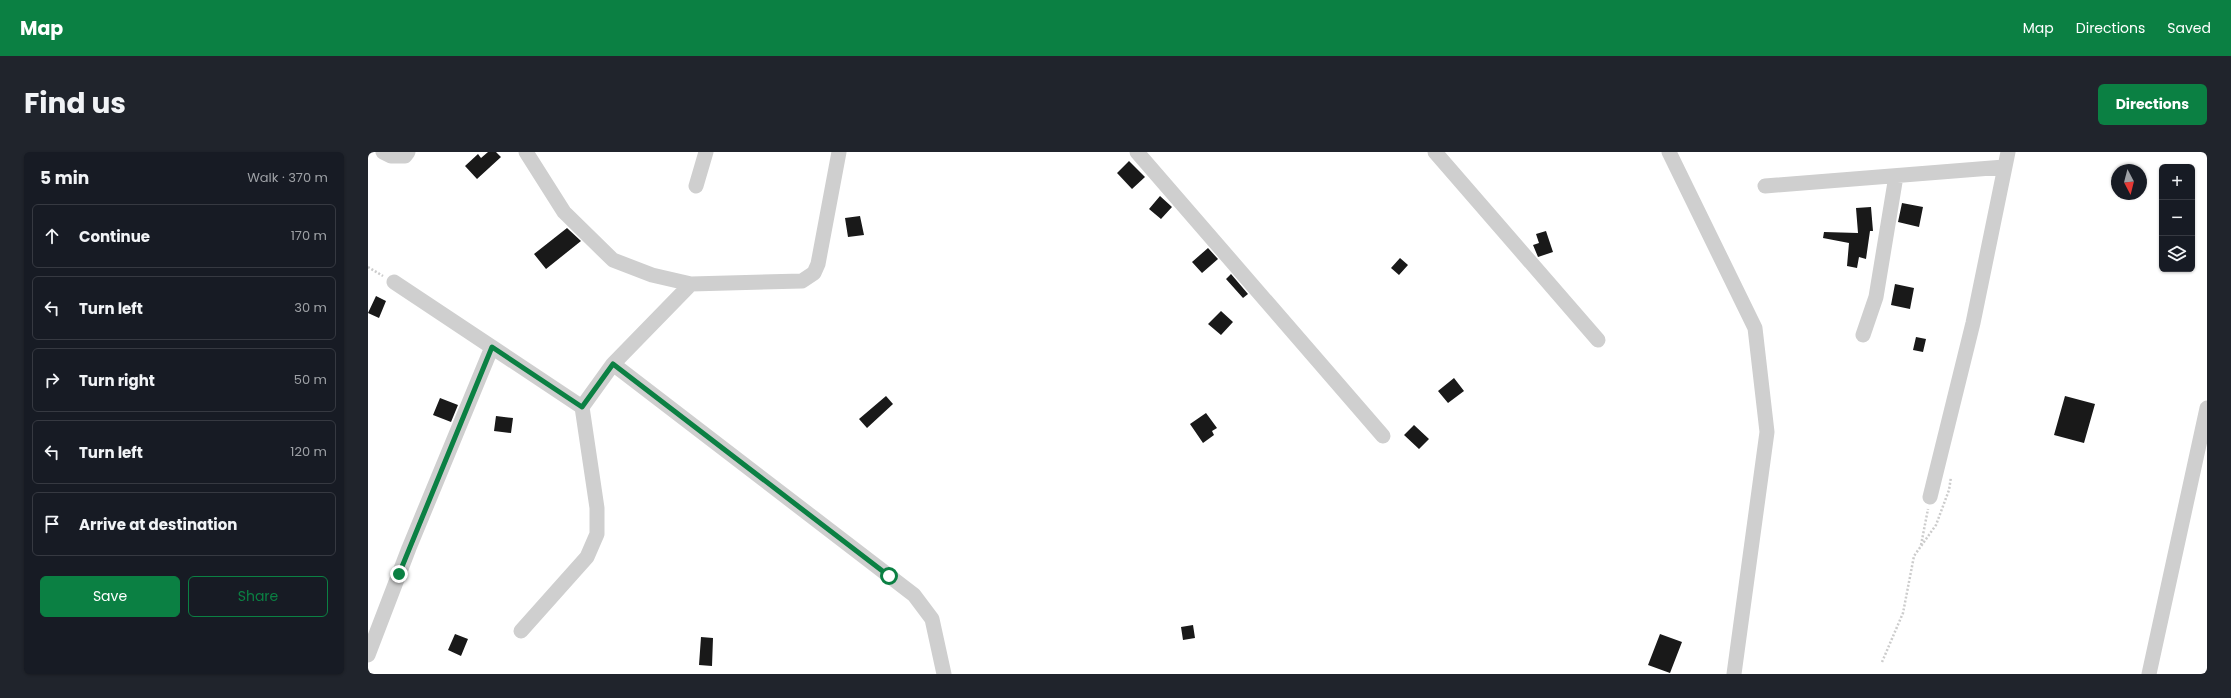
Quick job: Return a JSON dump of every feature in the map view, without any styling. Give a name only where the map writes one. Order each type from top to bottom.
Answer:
[{"type":"street","points":[[383,152],[391,156],[407,154]]},
{"type":"street","points":[[526,152],[564,212],[613,260],[652,275],[691,284],[802,281],[814,273],[818,264],[839,152]]},
{"type":"street","points":[[696,186],[706,152]]},
{"type":"street","points":[[1137,152],[1383,436]]},
{"type":"street","points":[[1435,152],[1598,340]]},
{"type":"street","points":[[1669,152],[1755,328],[1767,432],[1734,674]]},
{"type":"street","points":[[1930,497],[1934,473],[1972,323],[2008,152]]},
{"type":"street","points":[[1765,186],[2004,167]]},
{"type":"street","points":[[1863,335],[1876,297],[1896,176]]},
{"type":"street","points":[[394,282],[582,407]]},
{"type":"street","points":[[521,631],[587,557],[597,534],[597,508],[582,407],[613,364],[691,284]]},
{"type":"street","points":[[368,655],[412,540],[492,347]]},
{"type":"street","points":[[613,364],[914,595],[932,619],[944,674]]},
{"type":"street","points":[[2149,674],[2207,408]]},
{"type":"path","points":[[1920,548],[1930,497]]},
{"type":"building","points":[[488,152],[496,152],[501,157],[477,179],[465,166],[478,154],[481,158]]},
{"type":"building","points":[[1129,161],[1145,177],[1132,189],[1117,173]]},
{"type":"building","points":[[1160,196],[1172,207],[1161,219],[1149,209]]},
{"type":"building","points":[[1902,203],[1923,207],[1919,227],[1898,222]]},
{"type":"building","points":[[1871,207],[1873,231],[1870,231],[1866,259],[1859,257],[1857,268],[1847,266],[1849,243],[1823,238],[1824,232],[1858,233],[1856,208]]},
{"type":"building","points":[[860,216],[864,235],[848,237],[845,218]]},
{"type":"building","points":[[567,228],[581,241],[546,269],[534,254]]},
{"type":"building","points":[[1546,231],[1553,252],[1538,257],[1533,245],[1539,243],[1536,234]]},
{"type":"building","points":[[1208,248],[1218,259],[1202,273],[1192,262]]},
{"type":"building","points":[[1400,258],[1408,265],[1399,275],[1391,268]]},
{"type":"building","points":[[1231,274],[1248,294],[1243,298],[1226,279]]},
{"type":"building","points":[[1895,284],[1914,288],[1910,309],[1891,305]]},
{"type":"building","points":[[376,296],[386,301],[379,318],[368,313]]},
{"type":"building","points":[[1221,311],[1233,322],[1221,335],[1208,324]]},
{"type":"building","points":[[1916,337],[1926,339],[1923,352],[1913,350]]},
{"type":"building","points":[[1454,378],[1464,391],[1448,403],[1438,391]]},
{"type":"building","points":[[886,396],[893,404],[867,428],[859,419]]},
{"type":"building","points":[[2065,396],[2095,404],[2084,443],[2054,435]]},
{"type":"building","points":[[440,398],[458,405],[451,422],[433,415]]},
{"type":"building","points":[[1206,413],[1217,428],[1212,431],[1214,435],[1203,443],[1190,424]]},
{"type":"building","points":[[496,416],[513,418],[511,433],[494,431]]},
{"type":"building","points":[[1414,425],[1429,439],[1419,449],[1404,435]]},
{"type":"building","points":[[1193,625],[1195,638],[1183,640],[1181,627]]},
{"type":"building","points":[[455,634],[468,639],[461,656],[448,650]]},
{"type":"building","points":[[1660,634],[1682,642],[1670,673],[1648,665]]},
{"type":"building","points":[[701,637],[713,638],[712,666],[699,665]]},
{"type":"route","points":[[399,574],[492,347],[582,407],[613,364],[889,576]]}]
